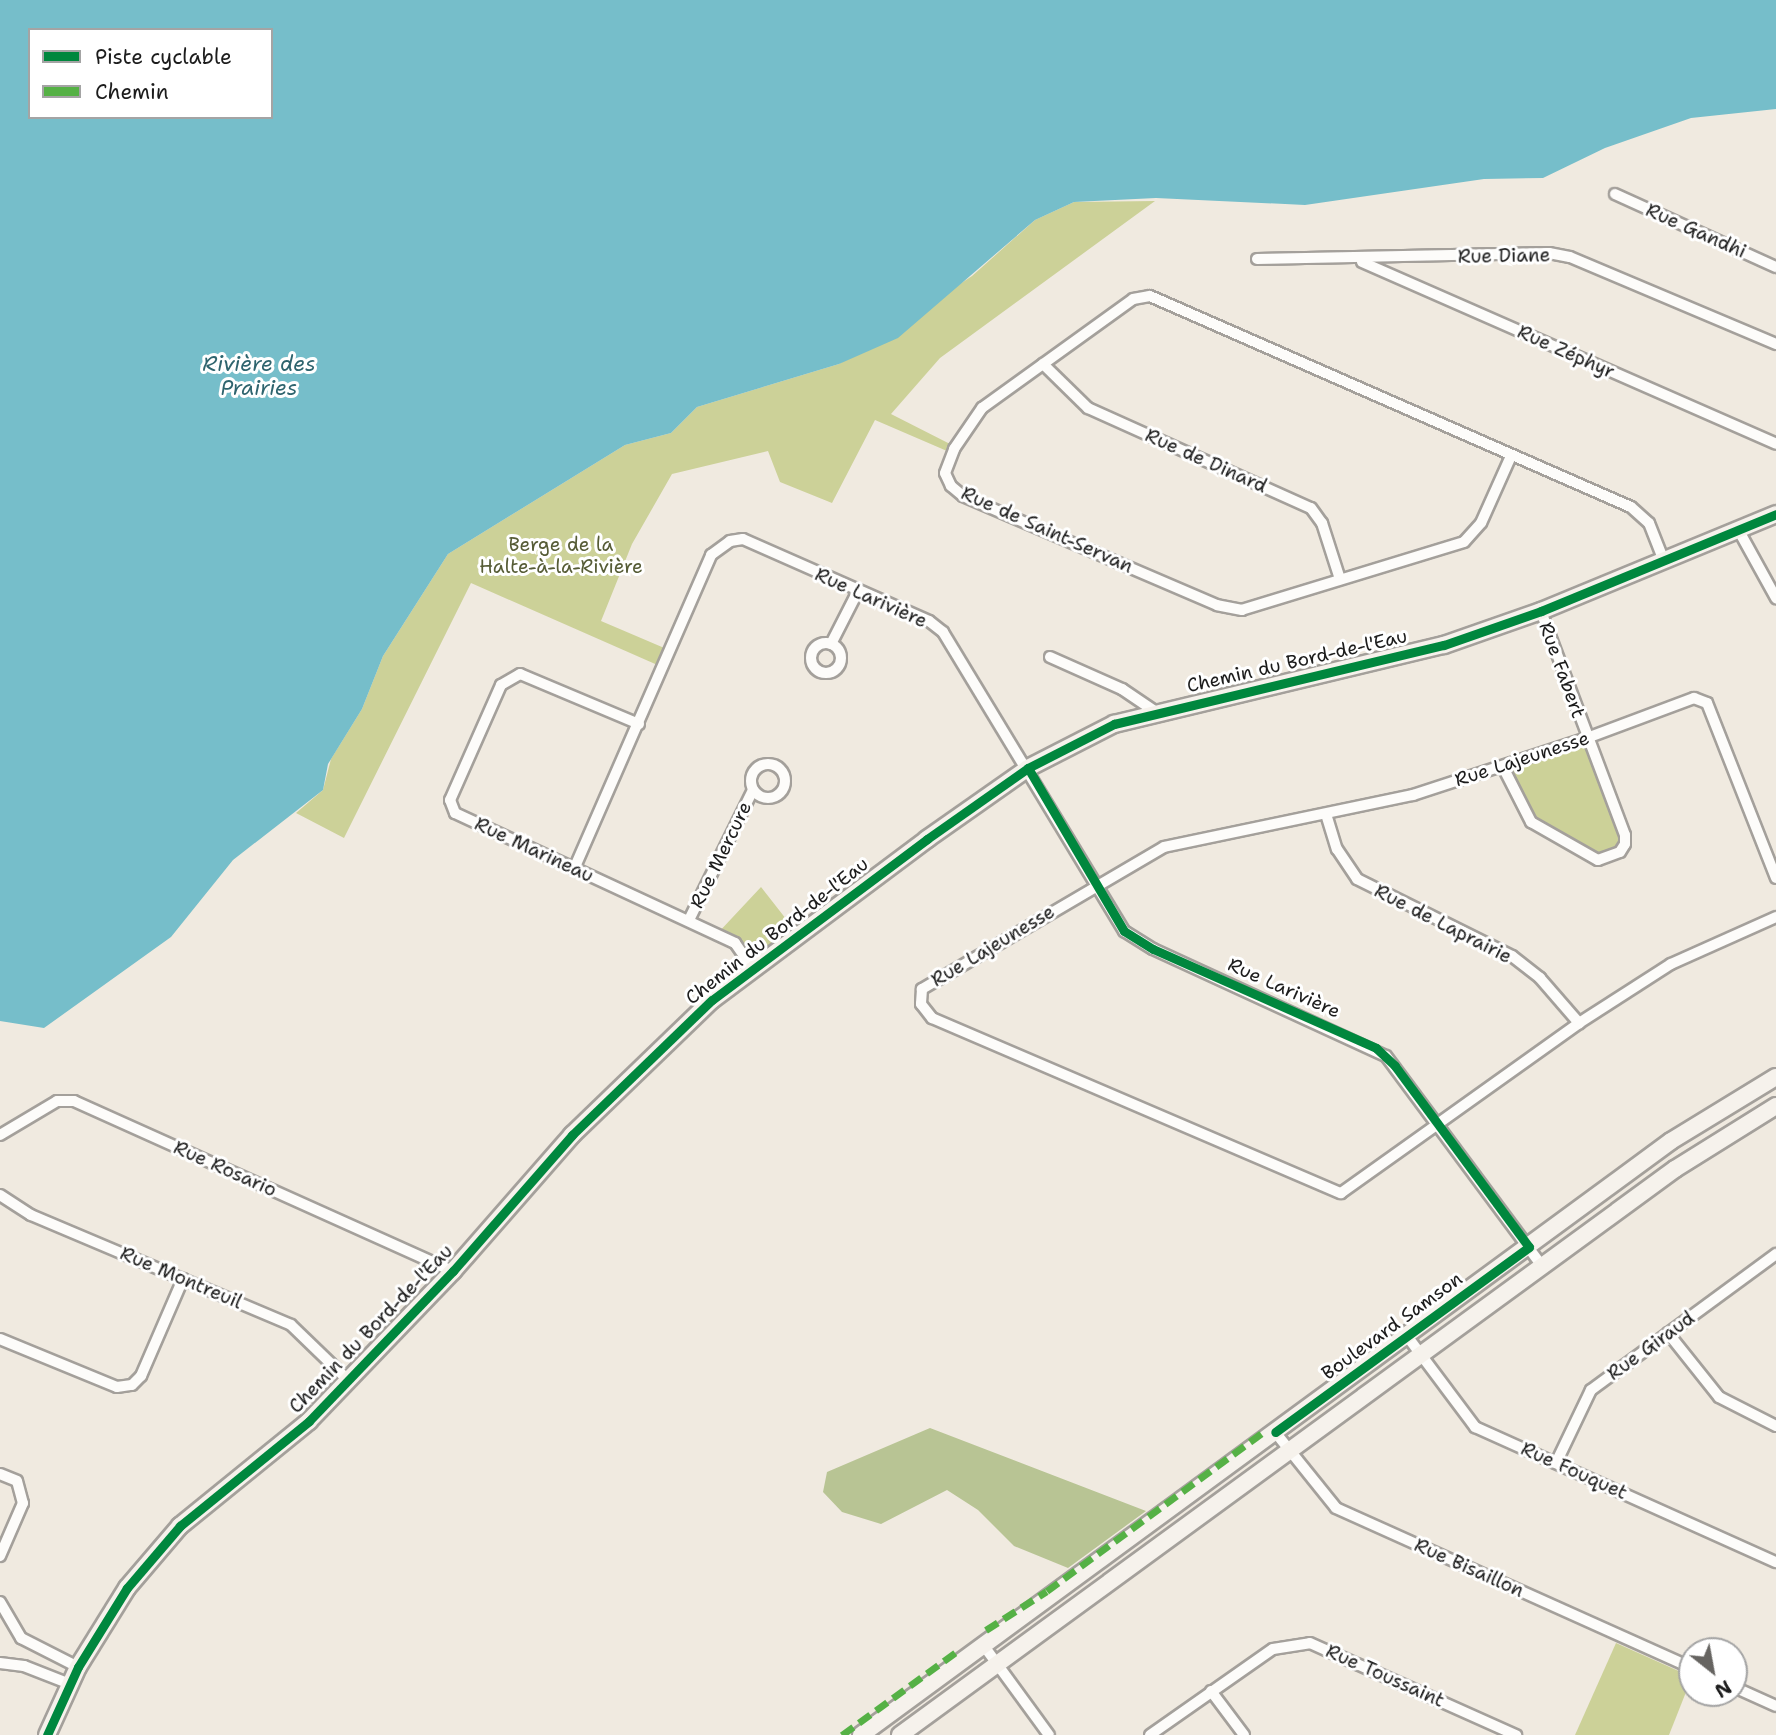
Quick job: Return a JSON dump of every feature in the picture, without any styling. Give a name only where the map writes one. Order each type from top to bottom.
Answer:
[{"type":"street","name":"Rue Gandhi","points":[[1615,194],[1776,267]]},
{"type":"street","name":"Rue Diane","points":[[1256,259],[1357,260],[1549,253],[1570,257],[1776,344]]},
{"type":"street","name":"Rue Zéphyr","points":[[1357,260],[1776,444]]},
{"type":"street","name":"Rue de Saint-Servan","points":[[1511,456],[1481,523],[1464,542],[1242,610],[1217,605],[963,496],[951,486],[945,473],[954,449],[982,408],[1133,299],[1150,296],[1631,507],[1649,523],[1664,561]]},
{"type":"street","name":"Rue de Dinard","points":[[1043,364],[1088,408],[1311,508],[1322,523],[1340,579]]},
{"type":"street","name":"Chemin du Bord-de-l'Eau","points":[[47,1735],[78,1667],[127,1588],[171,1536],[278,1450],[348,1380],[453,1271],[572,1135],[712,1000],[752,967],[1028,768],[1114,724],[1444,645],[1541,611],[1776,514]]},
{"type":"street","points":[[1739,531],[1776,598]]},
{"type":"street","name":"Rue Larivière","points":[[574,869],[711,555],[730,541],[743,539],[857,593],[929,621],[943,632],[1028,768],[1124,931],[1153,949],[1376,1048],[1439,1124],[1542,1266]]},
{"type":"street","points":[[831,644],[857,593]]},
{"type":"street","name":"Rue Fabert","points":[[1503,767],[1531,822],[1598,860],[1619,852],[1625,835],[1541,611]]},
{"type":"street","points":[[1051,657],[1122,689],[1156,712]]},
{"type":"street","name":"Rue Marineau","points":[[639,724],[520,674],[501,685],[450,800],[455,813],[735,943],[752,967]]},
{"type":"street","name":"Rue Lajeunesse","points":[[1776,878],[1707,703],[1694,698],[1503,767],[1413,795],[1164,847],[1096,883],[922,989],[921,1004],[932,1018],[1331,1191],[1351,1189],[1579,1023],[1671,964],[1776,917]]},
{"type":"street","name":"Rue Mercure","points":[[689,920],[753,790]]},
{"type":"street","name":"Rue de Laprairie","points":[[1326,814],[1337,849],[1357,879],[1512,956],[1540,978],[1579,1023]]},
{"type":"street","name":"Boulevard Samson","points":[[861,1735],[1681,1133],[1776,1077]]},
{"type":"street","name":"Rue Rosario","points":[[0,1135],[57,1101],[74,1101],[453,1271]]},
{"type":"street","name":"Boulevard Samson","points":[[900,1735],[1716,1141],[1776,1106]]},
{"type":"street","name":"Rue Montreuil","points":[[0,1195],[31,1214],[291,1325],[348,1380]]},
{"type":"street","name":"Rue Giraud","points":[[1556,1463],[1591,1390],[1776,1254]]},
{"type":"street","points":[[0,1339],[117,1387],[132,1385],[141,1376],[183,1279]]},
{"type":"street","points":[[1668,1333],[1719,1398],[1776,1426]]},
{"type":"street","name":"Rue Fouquet","points":[[1407,1336],[1475,1427],[1776,1562]]},
{"type":"street","name":"Rue Bisaillon","points":[[1275,1432],[1326,1500],[1340,1511],[1678,1662]]},
{"type":"street","points":[[0,1474],[17,1481],[23,1503],[0,1556]]},
{"type":"street","points":[[0,1602],[4,1622],[31,1645],[78,1667]]},
{"type":"street","name":"Rue Toussaint","points":[[1150,1735],[1273,1649],[1310,1643],[1516,1735]]},
{"type":"street","points":[[984,1646],[1049,1735]]},
{"type":"street","points":[[0,1663],[24,1666],[70,1684]]},
{"type":"street","points":[[1211,1691],[1244,1735]]},
{"type":"street","points":[[1748,1693],[1776,1706]]},
{"type":"green space","name":"Berge de la Halte-à-la-Rivière","points":[[1155,201],[940,358],[891,414],[952,445],[947,451],[875,420],[832,503],[780,482],[768,451],[672,474],[632,544],[601,621],[669,650],[662,667],[471,583],[344,838],[296,813],[323,790],[331,759],[362,709],[383,656],[448,554],[625,445],[671,433],[697,407],[839,364],[972,276],[1035,220],[1074,202]]},
{"type":"green space","points":[[1587,738],[1625,844],[1598,860],[1531,822],[1503,767]]},
{"type":"green space","points":[[761,887],[797,933],[752,967],[735,943],[717,934]]},
{"type":"green space","points":[[930,1428],[1146,1511],[1068,1568],[1014,1546],[978,1510],[947,1490],[881,1524],[842,1512],[823,1492],[827,1472]]},
{"type":"green space","points":[[1616,1643],[1678,1671],[1680,1707],[1669,1735],[1575,1735]]},
{"type":"water","name":"Rivière des Prairies","points":[[0,0],[1776,0],[1776,109],[1691,118],[1605,148],[1543,178],[1484,179],[1305,205],[1156,198],[1074,202],[1035,220],[898,338],[839,364],[697,407],[671,433],[625,445],[448,554],[383,656],[362,709],[328,764],[323,790],[233,860],[171,937],[44,1028],[0,1021]]},
{"type":"marked path","points":[[986,1630],[1047,1591],[1262,1433]]},
{"type":"marked path","points":[[842,1735],[959,1650]]},
{"type":"cycle path","points":[[47,1735],[78,1667],[127,1588],[180,1526],[309,1421],[453,1271],[572,1135],[712,1000],[927,839],[1028,768],[1114,724],[1444,645],[1541,611],[1776,514]]},
{"type":"cycle path","points":[[1028,768],[1124,931],[1153,949],[1376,1048],[1395,1066],[1529,1247],[1275,1432]]}]
